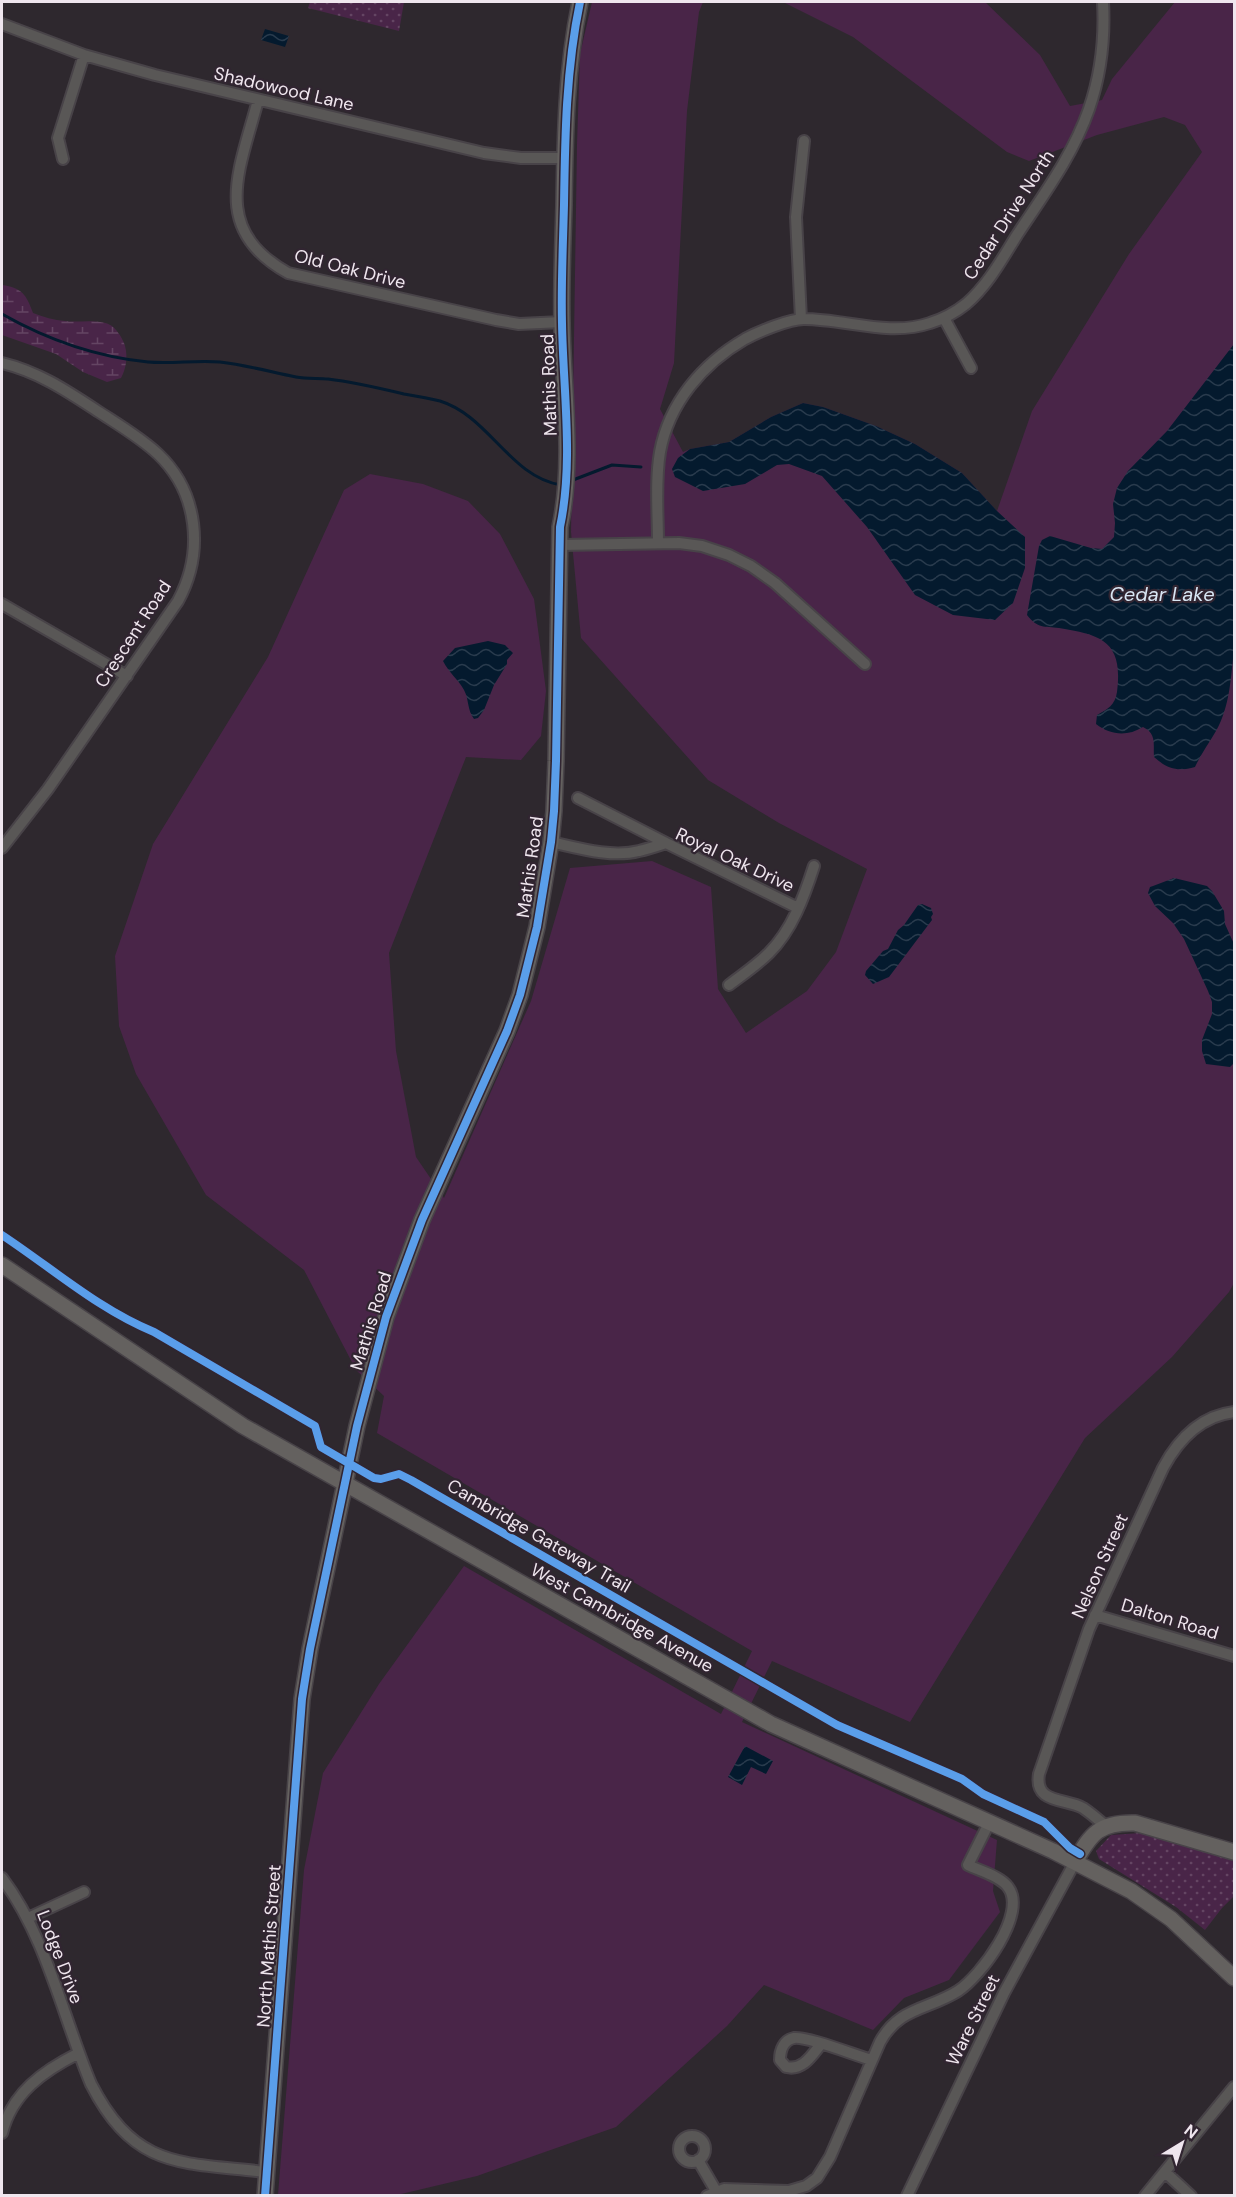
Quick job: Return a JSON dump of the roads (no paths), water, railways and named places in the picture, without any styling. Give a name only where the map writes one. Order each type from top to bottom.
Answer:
[{"type":"street","name":"Mathis Road","points":[[302,1699],[344,1484],[374,1359],[400,1275],[422,1220],[507,1031],[520,995],[537,927],[551,842],[556,761],[560,527],[565,503],[566,457],[562,322],[564,158],[569,71],[580,2]]},
{"type":"street","name":"Cedar Drive North","points":[[658,543],[660,453],[669,423],[684,394],[706,367],[733,346],[767,329],[801,319],[899,329],[930,324],[967,303],[989,278],[1058,174],[1078,137],[1089,109],[1100,66],[1104,23],[1103,2]]},
{"type":"street","name":"Shadowood Lane","points":[[2,24],[84,55],[258,100],[484,153],[521,158],[564,158]]},
{"type":"street","points":[[63,159],[58,138],[84,55]]},
{"type":"street","name":"Old Oak Drive","points":[[258,100],[236,187],[237,207],[242,228],[254,248],[270,263],[288,273],[496,320],[519,324],[562,322]]},
{"type":"street","points":[[801,319],[796,217],[804,141]]},
{"type":"street","points":[[944,318],[971,368]]},
{"type":"street","name":"Crescent Road","points":[[2,363],[28,370],[57,384],[157,453],[171,469],[189,501],[195,540],[193,562],[187,583],[178,601],[48,789],[2,848]]},
{"type":"street","points":[[560,544],[679,543],[702,546],[729,555],[751,566],[775,583],[865,664]]},
{"type":"street","points":[[2,604],[126,676]]},
{"type":"street","points":[[578,798],[666,843]]},
{"type":"street","name":"Royal Oak Drive","points":[[551,842],[624,853],[666,843],[798,908]]},
{"type":"street","points":[[729,985],[769,953],[785,933],[798,908],[814,866]]},
{"type":"street","name":"West Cambridge Avenue","points":[[2,1265],[212,1407],[344,1484],[771,1724],[1075,1862],[1122,1887],[1158,1910],[1202,1946],[1234,1978]]},
{"type":"street","name":"Nelson Street","points":[[1106,1826],[1082,1807],[1049,1797],[1042,1792],[1038,1781],[1041,1770],[1095,1615],[1163,1468],[1183,1439],[1205,1422],[1234,1412]]},
{"type":"street","name":"Dalton Road","points":[[1095,1615],[1234,1656]]},
{"type":"street","name":"North Mathis Street","points":[[266,2196],[302,1699]]},
{"type":"street","points":[[698,2160],[712,2193],[732,2189],[789,2191],[806,2186],[817,2178],[830,2157],[885,2033],[896,2020],[951,1995],[967,1984],[981,1969],[1008,1925],[1014,1902],[1008,1887],[1002,1881],[968,1865],[988,1822]]},
{"type":"street","points":[[1075,1862],[1086,1842],[1106,1826],[1118,1823],[1135,1823],[1234,1852]]},
{"type":"street","name":"Ware Street","points":[[908,2196],[1004,1993],[1075,1862]]},
{"type":"street","name":"Lodge Drive","points":[[2,1878],[28,1918],[100,2102],[123,2132],[138,2145],[155,2154],[175,2160],[266,2172]]},
{"type":"street","points":[[28,1918],[84,1892]]},
{"type":"street","points":[[821,2044],[872,2060]]},
{"type":"street","points":[[2,2133],[13,2105],[28,2086],[48,2070],[79,2053]]},
{"type":"street","points":[[1145,2196],[1234,2087]]},
{"type":"street","points":[[1165,2172],[1191,2196]]},
{"type":"water","points":[[265,29],[289,36],[285,47],[261,40]]},
{"type":"water","name":"Cedar Lake","points":[[1234,344],[1234,649],[1231,680],[1221,722],[1195,767],[1178,769],[1168,767],[1154,757],[1152,736],[1143,727],[1131,732],[1119,733],[1107,731],[1096,724],[1097,715],[1110,706],[1117,692],[1117,662],[1107,644],[1088,634],[1038,625],[1027,615],[1042,540],[1050,536],[1102,549],[1114,537],[1113,504],[1117,488],[1128,471],[1167,431]]},
{"type":"water","points":[[803,403],[823,407],[876,426],[915,444],[962,473],[1025,537],[1025,568],[1013,603],[995,620],[953,615],[915,595],[867,527],[822,476],[789,464],[777,465],[745,484],[703,491],[675,477],[672,469],[678,458],[690,449],[729,442],[771,417]]},
{"type":"water","points":[[488,641],[505,645],[513,653],[494,685],[484,710],[478,718],[474,719],[464,690],[443,661],[455,648]]},
{"type":"water","points":[[1174,878],[1207,886],[1212,891],[1224,911],[1225,924],[1234,944],[1234,1063],[1230,1067],[1206,1064],[1202,1051],[1202,1040],[1212,1014],[1212,1002],[1184,939],[1173,923],[1155,906],[1148,893],[1150,887]]},
{"type":"water","points":[[922,904],[931,908],[932,920],[889,977],[873,984],[865,975],[866,971],[883,951],[888,949],[898,930],[918,905]]},
{"type":"water","points":[[745,1746],[773,1761],[766,1774],[751,1767],[742,1785],[728,1777]]},
{"type":"waterway","points":[[2,314],[72,346],[129,360],[166,363],[230,363],[296,377],[328,379],[376,387],[440,401],[472,419],[527,471],[543,480],[561,485]]},
{"type":"waterway","points":[[573,480],[612,465],[641,467]]}]
